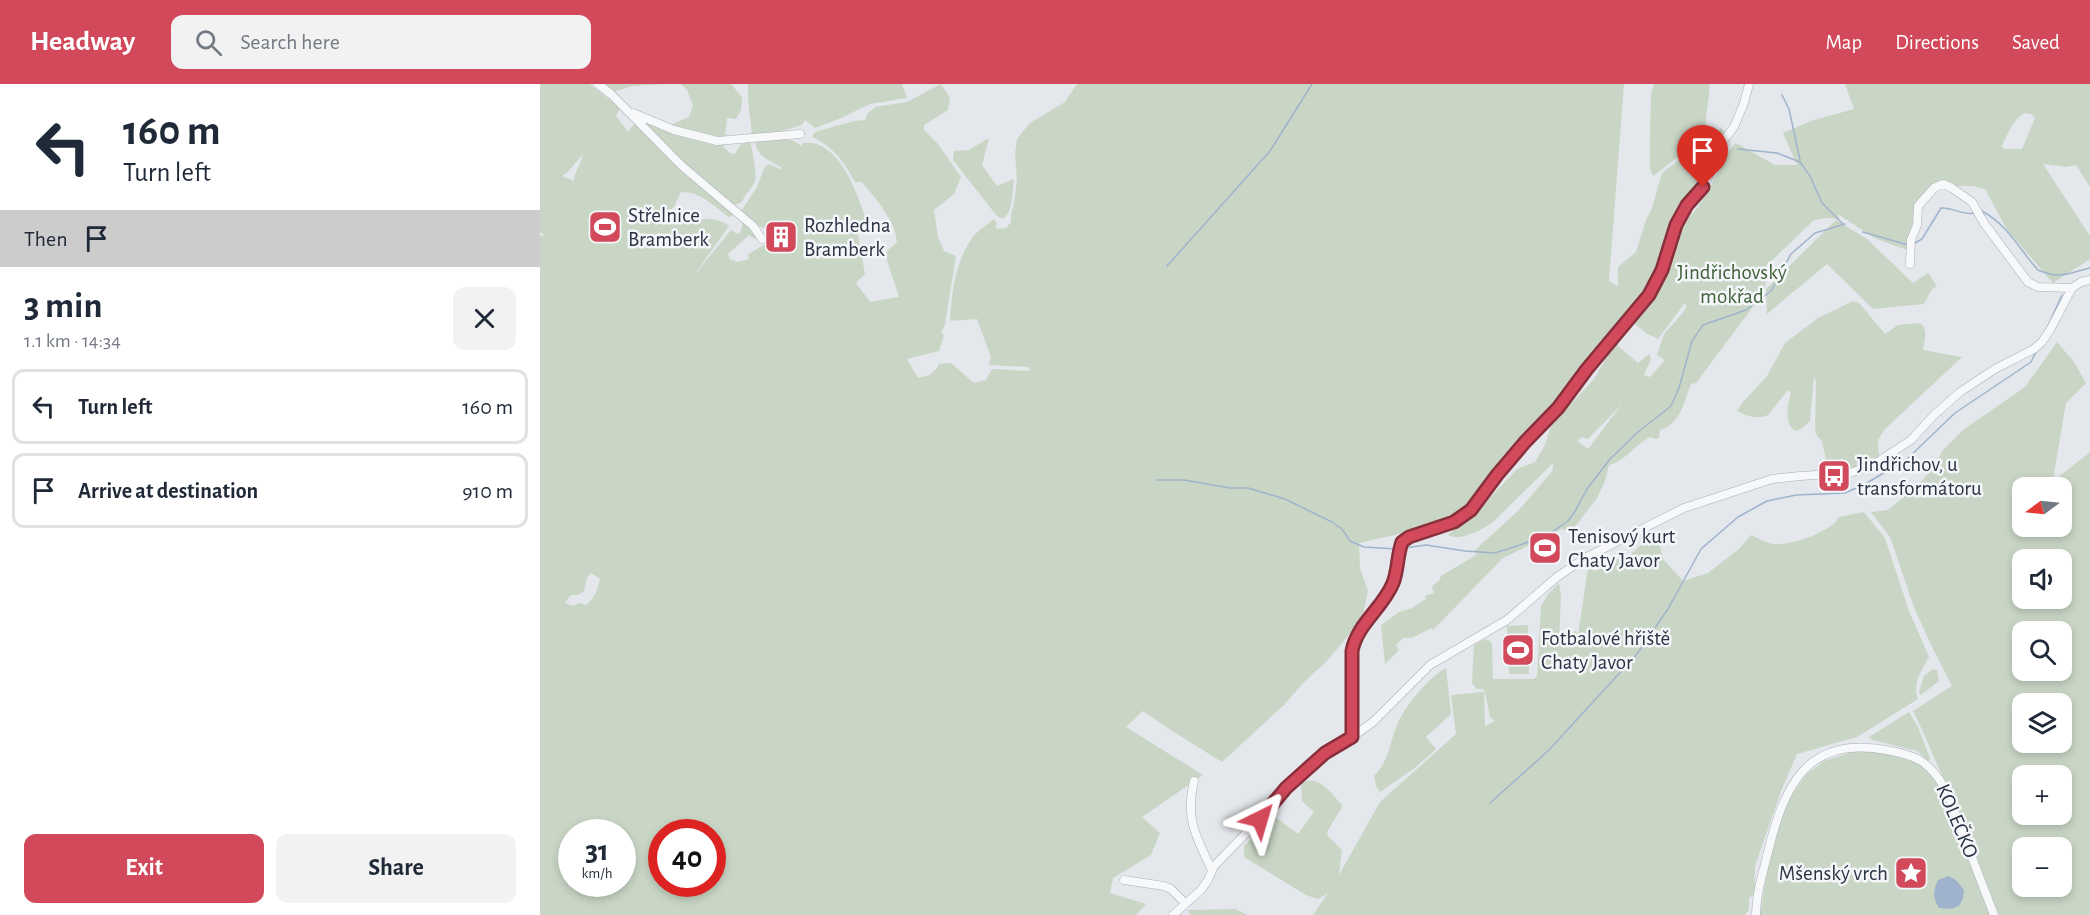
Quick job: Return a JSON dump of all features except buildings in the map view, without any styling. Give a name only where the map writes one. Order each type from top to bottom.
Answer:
[{"type":"street","points":[[598,84],[682,166],[753,226],[762,239]]},
{"type":"street","points":[[1352,737],[1353,642],[1393,584],[1402,542],[1409,537],[1454,522],[1471,510],[1497,475],[1539,426],[1558,408],[1587,369],[1649,295],[1662,270],[1676,225],[1687,205],[1703,187],[1716,162],[1721,144],[1734,127],[1749,84]]},
{"type":"street","points":[[626,109],[674,130],[717,141],[800,134]]},
{"type":"street","points":[[1910,264],[1911,240],[1917,225],[1918,206],[1934,188],[1943,184],[1968,198],[2028,282],[2038,287],[2072,288]]},
{"type":"street","points":[[1173,915],[1201,890],[1212,870],[1286,788],[1325,753],[1373,722],[1430,665],[1508,620],[1557,577],[1585,558],[1684,508],[1772,479],[1863,470],[1911,440],[1960,392],[1995,369],[2036,347],[2053,324],[2072,288],[2081,282],[2090,280]]},
{"type":"street","name":"KOLEČKO","points":[[1756,915],[1757,894],[1779,809],[1798,775],[1809,765],[1837,750],[1859,746],[1917,757],[1938,776],[1947,792],[1994,915]]},
{"type":"street","points":[[1194,781],[1190,808],[1192,824],[1196,839],[1212,870]]},
{"type":"street","points":[[1124,880],[1164,886],[1185,903]]},
{"type":"green space","points":[[540,84],[590,84],[620,108],[616,116],[628,132],[636,121],[732,213],[729,217],[701,197],[681,192],[674,207],[661,217],[678,222],[712,219],[729,226],[692,278],[731,230],[738,234],[741,231],[743,220],[757,237],[754,239],[749,235],[728,254],[730,259],[738,262],[749,259],[748,254],[766,244],[774,246],[778,244],[773,232],[752,223],[740,213],[757,187],[764,168],[769,164],[782,168],[762,155],[755,142],[785,139],[801,146],[803,143],[815,144],[826,149],[844,169],[866,219],[856,223],[865,274],[856,283],[870,302],[899,297],[887,260],[887,251],[897,242],[889,218],[862,182],[855,182],[838,156],[826,145],[812,137],[818,131],[865,120],[867,114],[875,107],[907,102],[941,84],[950,98],[948,110],[924,125],[924,130],[938,144],[961,177],[954,194],[934,210],[938,237],[944,251],[956,256],[945,324],[941,333],[944,335],[939,351],[907,359],[918,378],[930,375],[938,364],[951,363],[974,383],[986,380],[992,369],[1030,371],[1029,367],[989,365],[991,357],[977,319],[950,321],[958,267],[972,238],[979,230],[994,219],[997,229],[1006,228],[1011,222],[1017,180],[1015,154],[1017,139],[1030,123],[1065,102],[1077,84],[1624,84],[1609,281],[1618,286],[1618,267],[1636,252],[1662,173],[1721,128],[1725,133],[1699,188],[1688,201],[1658,271],[1644,294],[1454,522],[1359,543],[1360,568],[1368,591],[1362,619],[1326,662],[1284,705],[1222,762],[1143,711],[1126,727],[1203,775],[1142,817],[1160,833],[1151,855],[1113,878],[1110,893],[1146,904],[1136,915],[540,915],[540,236],[545,235],[540,232]],"holes":[[[582,155],[574,181],[562,176],[569,171]],[[591,573],[600,579],[592,600],[586,605],[580,603],[573,606],[565,603],[571,595],[578,595],[584,591],[587,578]]]},
{"type":"green space","points":[[603,84],[665,84],[632,86],[613,92]]},
{"type":"green space","points":[[681,84],[731,84],[742,97],[741,110],[736,119],[727,118],[724,147],[730,153],[735,154],[740,145],[750,141],[755,166],[755,181],[742,202],[733,205],[704,183],[635,118],[668,126],[689,117],[693,105],[687,90]]},
{"type":"green space","points":[[748,84],[902,84],[907,98],[870,104],[815,128],[805,120],[802,125],[758,138],[752,137]]},
{"type":"green space","points":[[1654,84],[1710,84],[1704,137],[1653,176],[1650,169],[1650,137],[1651,93]]},
{"type":"green space","name":"Jindřichovský mokřad","points":[[1845,84],[2090,84],[2090,187],[2076,165],[2067,167],[2043,164],[2090,236],[2090,259],[2053,283],[2007,230],[1985,189],[1973,186],[1933,186],[1915,205],[1915,223],[1907,250],[1874,238],[1838,214],[1839,219],[1814,220],[1766,266],[1768,267],[1764,292],[1696,383],[1691,384],[1684,404],[1673,423],[1660,430],[1659,438],[1650,437],[1620,460],[1609,465],[1597,498],[1571,532],[1562,529],[1503,558],[1433,630],[1431,628],[1412,638],[1403,638],[1396,645],[1399,650],[1385,664],[1381,625],[1399,612],[1412,608],[1426,599],[1425,596],[1434,593],[1432,586],[1439,581],[1441,576],[1476,555],[1475,550],[1519,510],[1553,470],[1553,463],[1492,523],[1464,536],[1448,535],[1486,502],[1517,469],[1535,462],[1544,447],[1555,415],[1570,405],[1594,379],[1605,360],[1605,351],[1617,337],[1618,346],[1638,363],[1649,354],[1651,359],[1644,375],[1650,377],[1665,360],[1657,355],[1664,334],[1687,306],[1684,304],[1658,339],[1631,321],[1650,298],[1670,266],[1684,223],[1698,207],[1724,162],[1725,155],[1736,143],[1775,165],[1797,165],[1783,133],[1811,121],[1854,109]],"holes":[[[2024,113],[2031,114],[2035,118],[2022,149],[2004,149],[2002,146],[2011,128]],[[1622,404],[1588,449],[1577,441],[1582,437],[1588,439]]]},
{"type":"green space","points":[[989,138],[982,165],[997,186],[1014,179],[1011,206],[1003,219],[996,215],[953,160],[954,151],[969,150]]},
{"type":"green space","points":[[1836,220],[1867,239],[1913,283],[1928,273],[1937,286],[1932,289],[1924,304],[1873,309],[1827,264],[1767,314],[1766,289]]},
{"type":"green space","points":[[1853,301],[1859,303],[1885,334],[1898,325],[1920,323],[1925,332],[1923,350],[1962,357],[1884,430],[1878,440],[1879,456],[1862,466],[1847,469],[1827,464],[1822,441],[1815,429],[1816,381],[1814,377],[1810,421],[1801,429],[1796,431],[1789,424],[1791,392],[1788,390],[1768,415],[1752,417],[1737,411],[1767,376],[1785,343],[1818,318]]},
{"type":"green space","points":[[2057,342],[2074,362],[2086,383],[2066,403],[2053,477],[2012,477],[2012,537],[2072,537],[2072,477],[2059,477],[2090,452],[2090,915],[1999,915],[1948,786],[1913,711],[1952,686],[1914,607],[1890,537],[1871,512],[1888,510],[1919,484],[1935,465],[1943,450],[1963,430],[2025,387]]},
{"type":"green space","points":[[1864,512],[1885,538],[1909,611],[1929,657],[1917,682],[1918,699],[1857,737],[1797,754],[1781,791],[1755,866],[1755,893],[1749,898],[1749,910],[1745,915],[1313,915],[1328,893],[1318,899],[1306,895],[1244,857],[1244,846],[1271,814],[1298,834],[1314,812],[1302,801],[1301,784],[1313,781],[1329,790],[1342,805],[1327,832],[1342,850],[1339,875],[1380,802],[1456,734],[1451,695],[1484,692],[1485,726],[1495,721],[1490,717],[1485,692],[1483,689],[1477,689],[1472,683],[1474,645],[1486,639],[1492,644],[1493,679],[1534,679],[1537,676],[1541,606],[1559,583],[1561,594],[1559,640],[1576,631],[1578,635],[1588,568],[1595,571],[1617,558],[1621,563],[1656,532],[1663,559],[1683,581],[1708,573],[1740,548],[1751,535],[1765,542],[1790,543],[1820,533],[1835,523],[1839,517]]},
{"type":"green space","name":"Tenisový kurt Chaty Javor","points":[[1554,539],[1557,549],[1536,557],[1533,547]]},
{"type":"green space","name":"Fotbalové hřiště Chaty Javor","points":[[1528,625],[1529,674],[1509,674],[1507,626]]},
{"type":"green space","points":[[1446,668],[1451,714],[1426,737],[1436,749],[1416,767],[1380,792],[1374,776],[1386,757],[1400,718],[1425,685]]},
{"type":"green space","points":[[1932,669],[1937,670],[1939,681],[1921,695],[1919,692],[1924,676]]},
{"type":"green space","points":[[1909,712],[1918,727],[1930,758],[1928,761],[1917,751],[1872,740],[1869,737]]},
{"type":"green space","points":[[1858,750],[1913,759],[1935,775],[1991,915],[1760,915],[1767,871],[1782,812],[1806,775],[1824,761]]},
{"type":"green space","points":[[1235,909],[1247,915],[1191,915],[1187,910]]},
{"type":"water","points":[[1948,876],[1956,880],[1964,890],[1963,898],[1959,906],[1951,909],[1939,908],[1934,897],[1935,887],[1938,880]]},
{"type":"waterway","points":[[1167,266],[1270,151],[1312,84]]},
{"type":"waterway","points":[[1782,95],[1789,109],[1800,160]]},
{"type":"waterway","points":[[1738,149],[1777,153],[1800,162],[1810,176],[1822,203],[1843,224]]},
{"type":"waterway","points":[[1915,243],[1922,239],[1941,208],[1975,213]]},
{"type":"waterway","points":[[1982,211],[2006,230],[2038,270],[2059,275],[2090,268]]},
{"type":"waterway","points":[[1404,548],[1426,545],[1495,553],[1552,532],[1568,521],[1587,489],[1610,459],[1638,432],[1671,406],[1679,388],[1692,341],[1703,325],[1746,310],[1771,291],[1791,254],[1815,233],[1845,224]]},
{"type":"waterway","points":[[1863,232],[1908,245]]},
{"type":"waterway","points":[[2036,344],[2046,330],[2062,295]]},
{"type":"waterway","points":[[1490,803],[1549,750],[1637,654],[1668,609],[1701,549],[1738,517],[1767,501],[1796,495],[1845,493],[1865,484],[1906,460],[1955,413],[2031,362],[2036,352]]},
{"type":"waterway","points":[[1157,480],[1184,480],[1230,488],[1248,488],[1285,499],[1332,522],[1342,529],[1350,541],[1364,547],[1397,549]]},
{"type":"place","name":"Střelnice Bramberk","points":[[605,227]]},
{"type":"place","name":"Rozhledna Bramberk","points":[[781,237]]},
{"type":"place","name":"Jindřichov, u transformátoru","points":[[1834,476]]},
{"type":"place","name":"Tenisový kurt Chaty Javor","points":[[1545,548]]},
{"type":"place","name":"Fotbalové hřiště Chaty Javor","points":[[1518,650]]},
{"type":"place","name":"Mšenský vrch","points":[[1911,873]]},
{"type":"route","points":[[1260,819],[1286,788],[1325,753],[1352,737],[1353,642],[1393,584],[1402,542],[1409,537],[1454,522],[1471,510],[1525,442],[1558,408],[1587,369],[1649,295],[1662,270],[1676,225],[1687,205],[1703,187]]}]
